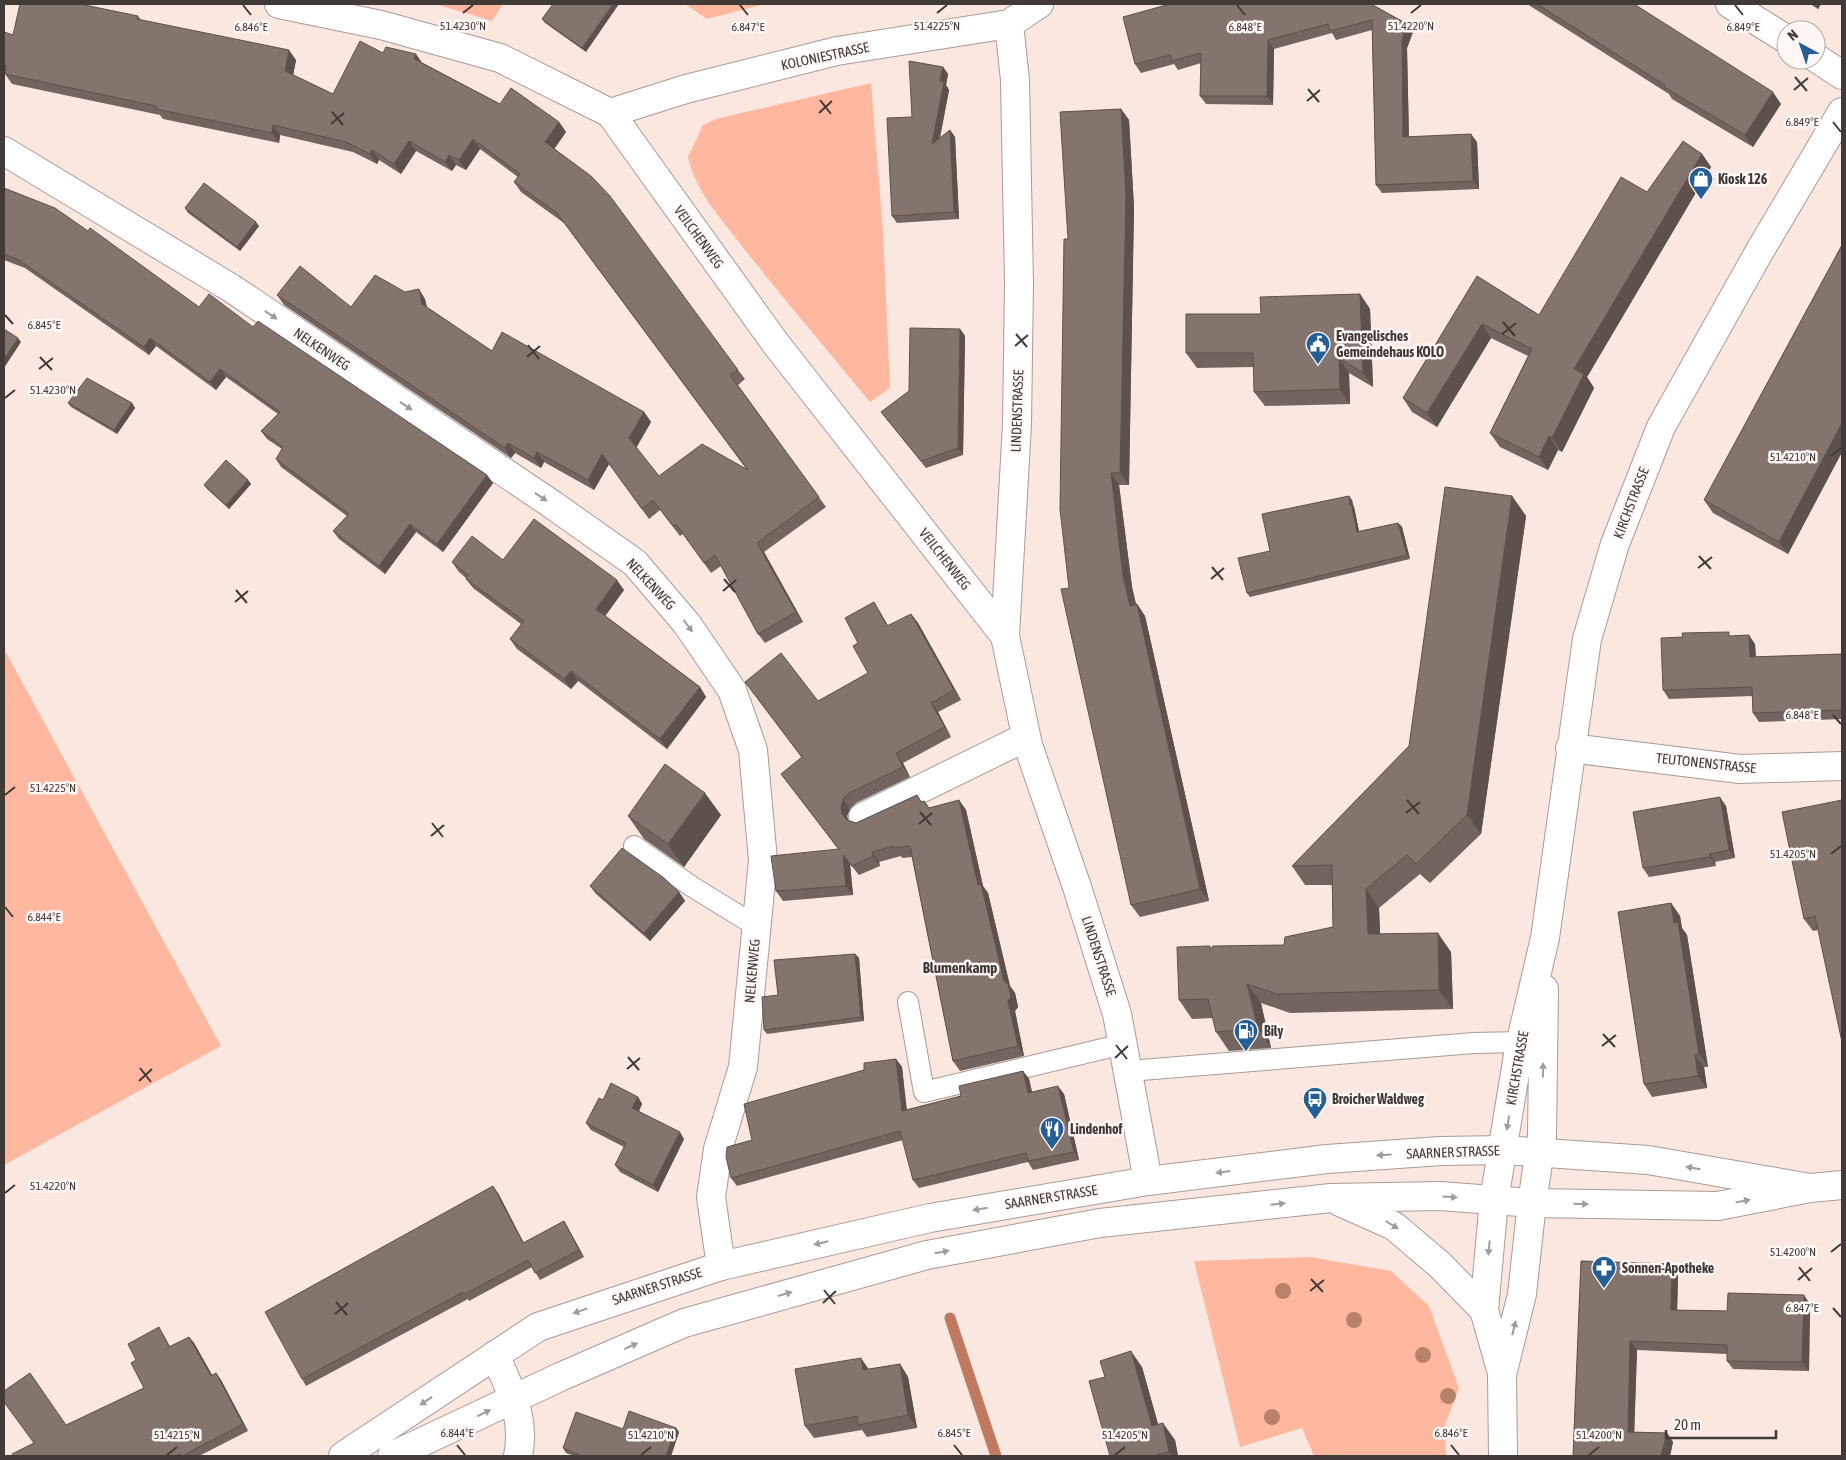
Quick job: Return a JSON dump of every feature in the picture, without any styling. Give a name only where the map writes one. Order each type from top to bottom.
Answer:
[{"type":"street","name":"VEILCHENWEG","points":[[280,4],[381,25],[500,58],[610,113],[776,344],[1006,636]]},
{"type":"street","name":"KOLONIESTRASSE","points":[[610,113],[686,89],[837,51],[1009,24],[1039,4]]},
{"type":"street","points":[[1730,4],[1776,33]]},
{"type":"street","name":"LINDENSTRASSE","points":[[1009,24],[1016,80],[1019,283],[1018,424],[1006,636],[1026,737],[1117,1014],[1148,1181]]},
{"type":"street","points":[[1826,65],[1842,75]]},
{"type":"street","name":"KIRCHSTRASSE","points":[[1494,1200],[1520,1042],[1545,938],[1570,748],[1587,639],[1615,544],[1661,427],[1758,254],[1842,112]]},
{"type":"street","name":"NELKENWEG","points":[[4,151],[231,288],[635,563],[687,624],[732,690],[753,750],[764,860],[743,1067],[718,1149],[711,1197],[721,1266]]},
{"type":"street","points":[[862,817],[1026,737]]},
{"type":"street","name":"TEUTONENSTRASSE","points":[[1570,748],[1740,769],[1842,766]]},
{"type":"street","name":"KIRCHSTRASSE","points":[[1532,1203],[1542,1136],[1545,938]]},
{"type":"street","name":"SAARNER STRASSE","points":[[343,1456],[538,1327],[721,1266],[930,1218],[1148,1181],[1327,1159],[1441,1151],[1503,1150],[1648,1160],[1810,1188]]},
{"type":"street","name":"SAARNER STRASSE","points":[[392,1456],[514,1398],[684,1323],[927,1255],[1100,1224],[1331,1198],[1409,1196],[1532,1203],[1718,1206],[1810,1188],[1842,1185]]},
{"type":"street","points":[[1331,1198],[1394,1226],[1440,1264],[1484,1310]]},
{"type":"street","points":[[1494,1200],[1484,1310],[1502,1375]]},
{"type":"street","points":[[1503,1456],[1502,1375],[1522,1294],[1532,1203]]},
{"type":"street","points":[[495,1355],[514,1398],[522,1436],[518,1456]]},
{"type":"lane","points":[[634,846],[691,886],[756,926]]},
{"type":"lane","points":[[908,1002],[924,1092],[1123,1044]]},
{"type":"lane","points":[[1129,1071],[1474,1043],[1520,1042]]},
{"type":"shaded area","points":[[435,4],[503,4],[492,21]]},
{"type":"shaded area","points":[[685,4],[765,4],[707,19]]},
{"type":"shaded area","points":[[871,83],[883,231],[890,388],[870,402],[717,214],[696,181],[688,157],[703,125],[716,119]]},
{"type":"shaded area","points":[[4,649],[221,1046],[4,1165]]},
{"type":"shaded area","points":[[1311,1257],[1391,1271],[1429,1306],[1459,1388],[1445,1425],[1446,1456],[1314,1456],[1302,1428],[1240,1447],[1194,1261]]},
{"type":"building","points":[[20,4],[80,4],[138,16],[137,19],[289,50],[285,71],[333,94],[360,41],[383,53],[386,47],[416,54],[414,59],[500,104],[511,88],[559,122],[545,142],[591,176],[610,196],[738,370],[730,375],[819,497],[757,543],[796,612],[758,634],[715,555],[704,563],[676,524],[673,526],[653,500],[642,509],[602,454],[588,480],[537,452],[534,458],[508,443],[505,448],[277,295],[300,266],[351,307],[375,275],[405,292],[419,289],[422,304],[492,351],[502,332],[644,412],[629,438],[659,476],[702,444],[748,470],[557,213],[514,182],[520,174],[473,139],[459,160],[449,155],[445,162],[409,141],[394,164],[372,150],[370,154],[346,142],[273,125],[272,133],[156,109],[156,106],[5,74],[4,32],[13,35]]},
{"type":"building","points":[[553,4],[613,4],[582,48],[542,19]]},
{"type":"building","points":[[1170,4],[1371,4],[1407,24],[1402,40],[1403,137],[1471,134],[1473,181],[1376,185],[1372,20],[1330,31],[1328,24],[1268,40],[1267,96],[1200,96],[1201,53],[1172,61],[1170,55],[1135,64],[1123,17]]},
{"type":"building","points":[[1537,4],[1634,4],[1773,92],[1745,135],[1664,87],[1665,85]]},
{"type":"building","points":[[909,61],[943,67],[940,81],[944,82],[932,144],[950,130],[954,212],[892,216],[887,118],[912,117]]},
{"type":"building","points":[[1121,109],[1126,196],[1120,473],[1111,473],[1123,576],[1130,606],[1137,604],[1200,889],[1131,905],[1061,589],[1069,588],[1060,509],[1064,239],[1068,239],[1060,112]]},
{"type":"building","points":[[1683,141],[1702,154],[1574,369],[1584,374],[1552,438],[1549,436],[1539,457],[1490,433],[1532,349],[1482,324],[1427,413],[1403,398],[1477,276],[1539,315],[1621,177],[1647,192]]},
{"type":"building","points":[[204,183],[256,222],[237,247],[185,208]]},
{"type":"building","points":[[4,188],[55,208],[88,231],[90,228],[199,307],[209,294],[253,327],[258,321],[487,475],[437,544],[410,524],[379,566],[333,531],[349,514],[276,459],[283,447],[261,431],[280,412],[220,369],[210,382],[150,338],[144,347],[19,260],[4,254]]},
{"type":"building","points":[[1842,245],[1842,423],[1779,542],[1704,500]]},
{"type":"building","points":[[1360,294],[1363,373],[1339,358],[1340,389],[1254,392],[1253,353],[1186,353],[1186,314],[1261,314],[1260,297]]},
{"type":"building","points":[[910,328],[960,329],[958,448],[921,461],[881,412],[909,391]]},
{"type":"building","points":[[4,329],[18,338],[4,359]]},
{"type":"building","points":[[87,378],[132,403],[114,430],[68,403]]},
{"type":"building","points":[[226,460],[248,480],[226,505],[204,485]]},
{"type":"building","points":[[1445,487],[1512,496],[1467,815],[1416,864],[1407,855],[1366,889],[1368,934],[1438,933],[1439,990],[1277,994],[1247,984],[1258,1028],[1216,1032],[1208,999],[1179,1000],[1177,947],[1210,946],[1210,949],[1213,946],[1284,945],[1285,937],[1333,927],[1332,865],[1292,866],[1409,746]]},
{"type":"building","points":[[1349,496],[1357,532],[1398,523],[1407,555],[1247,593],[1238,558],[1270,551],[1262,514]]},
{"type":"building","points":[[534,519],[617,580],[596,609],[700,687],[660,739],[571,671],[564,679],[510,639],[524,621],[466,579],[468,575],[452,562],[472,536],[503,560]]},
{"type":"building","points":[[874,602],[887,626],[911,614],[954,690],[931,703],[945,727],[896,753],[903,767],[849,793],[843,799],[842,814],[847,820],[856,823],[917,795],[921,802],[924,801],[929,808],[959,800],[978,885],[981,884],[1004,981],[1008,984],[1011,997],[1008,1001],[1018,1046],[953,1061],[910,846],[895,848],[894,846],[872,852],[873,856],[852,866],[843,855],[846,886],[776,891],[771,856],[839,849],[781,774],[802,757],[745,682],[781,653],[818,701],[868,673],[853,646],[858,643],[845,618]]},
{"type":"building","points":[[1729,632],[1729,636],[1749,635],[1750,657],[1842,654],[1842,710],[1753,713],[1752,687],[1663,690],[1661,638],[1683,637],[1682,633]]},
{"type":"building","points":[[665,764],[705,793],[668,844],[628,816]]},
{"type":"building","points":[[1720,797],[1729,850],[1709,854],[1710,857],[1643,868],[1633,812]]},
{"type":"building","points":[[1842,800],[1842,1042],[1815,916],[1804,919],[1782,812]]},
{"type":"building","points":[[622,848],[664,878],[679,892],[644,933],[590,886]]},
{"type":"building","points":[[1671,903],[1674,923],[1678,922],[1699,1054],[1695,1055],[1698,1076],[1644,1084],[1618,912]]},
{"type":"building","points":[[855,954],[861,1017],[764,1030],[762,997],[778,995],[774,960]]},
{"type":"building","points":[[896,1059],[902,1111],[961,1096],[959,1086],[1023,1071],[1028,1093],[1058,1086],[1074,1152],[1028,1161],[1026,1153],[913,1180],[900,1131],[731,1178],[726,1157],[727,1147],[752,1140],[744,1104],[864,1070],[864,1063]]},
{"type":"building","points":[[611,1083],[638,1097],[632,1108],[680,1132],[653,1185],[615,1165],[626,1143],[586,1123],[599,1098],[603,1100]]},
{"type":"building","points":[[493,1186],[523,1243],[564,1221],[579,1250],[535,1273],[528,1260],[465,1294],[463,1292],[302,1379],[265,1312]]},
{"type":"building","points":[[1581,1261],[1672,1264],[1671,1310],[1727,1311],[1728,1293],[1804,1295],[1802,1362],[1727,1361],[1727,1345],[1630,1341],[1628,1432],[1667,1433],[1661,1456],[1573,1456]]},
{"type":"building","points":[[159,1327],[169,1347],[189,1337],[211,1376],[216,1373],[243,1424],[182,1456],[180,1454],[176,1456],[13,1456],[12,1454],[34,1443],[4,1402],[4,1391],[30,1373],[66,1425],[144,1388],[131,1363],[136,1360],[128,1344]]},
{"type":"building","points":[[1131,1351],[1152,1426],[1163,1423],[1169,1452],[1156,1456],[1110,1456],[1089,1381],[1105,1377],[1100,1361]]},
{"type":"building","points":[[861,1358],[863,1370],[900,1364],[908,1415],[858,1425],[857,1416],[805,1426],[795,1369]]},
{"type":"building","points":[[629,1411],[676,1428],[666,1456],[582,1456],[563,1448],[576,1412],[623,1429]]},
{"type":"waterway","points":[[950,1318],[996,1456]]},
{"type":"place","name":"Kiosk 126","points":[[1701,200]]},
{"type":"place","name":"Evangelisches Gemeindehaus KOLO","points":[[1318,365]]},
{"type":"place","name":"Bily","points":[[1246,1052]]},
{"type":"place","name":"Broicher Waldweg","points":[[1315,1120]]},
{"type":"place","name":"Lindenhof","points":[[1052,1150]]},
{"type":"place","name":"Sonnen-Apotheke","points":[[1604,1289]]},
{"type":"district","name":"Blumenkamp","points":[[960,968]]}]
